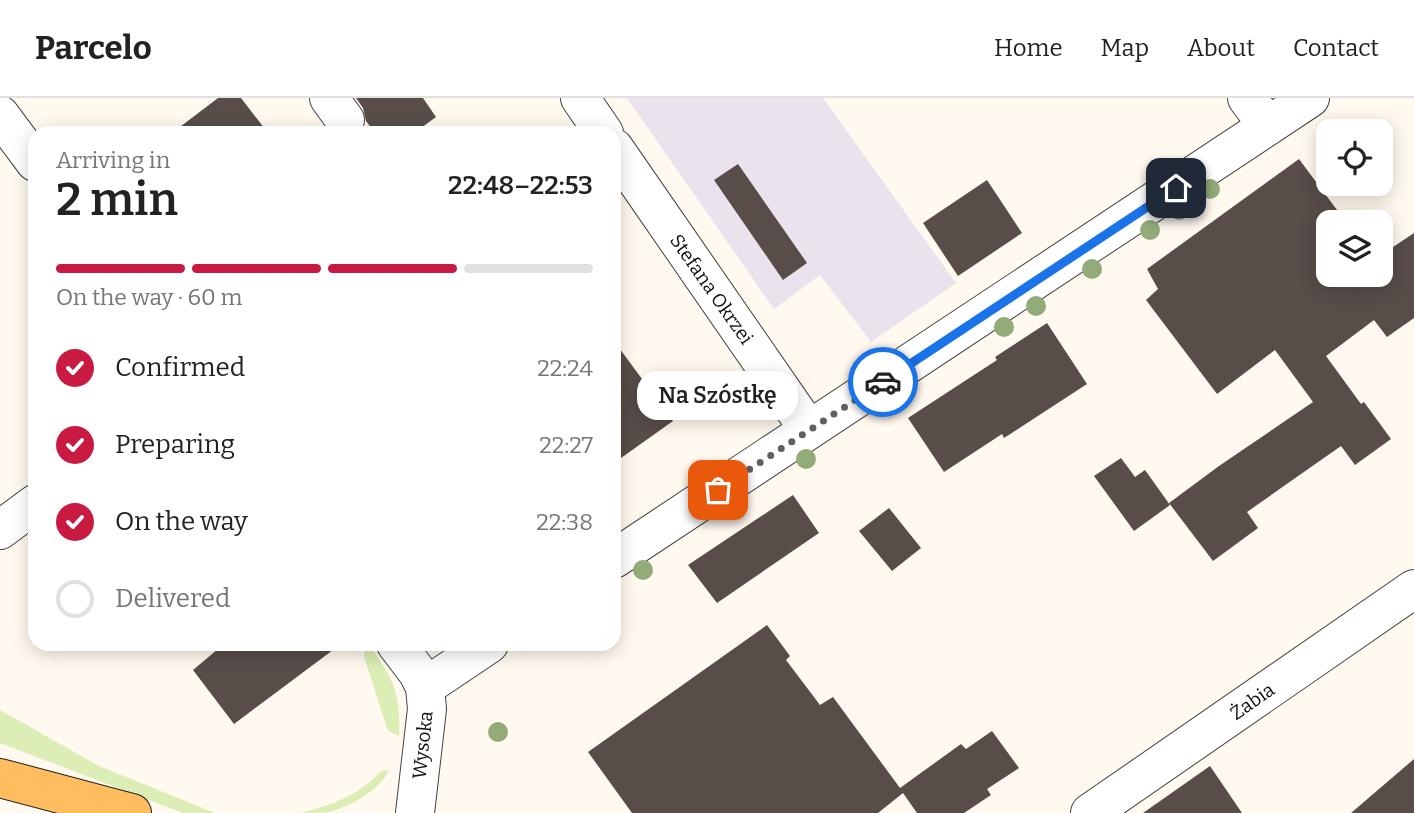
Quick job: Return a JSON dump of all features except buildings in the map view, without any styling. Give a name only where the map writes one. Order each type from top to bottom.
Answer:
[{"type":"main road","points":[[7,780],[68,813]]},
{"type":"main road","points":[[7,780],[132,813]]},
{"type":"street","points":[[580,98],[599,126]]},
{"type":"street","points":[[621,545],[809,430],[1257,112],[1310,98]]},
{"type":"street","points":[[0,115],[28,153]]},
{"type":"street","name":"Stefana Okrzei","points":[[621,158],[809,430]]},
{"type":"street","points":[[0,530],[28,509]]},
{"type":"street","name":"Żabia","points":[[1090,813],[1414,589]]},
{"type":"street","name":"Wysoka","points":[[401,651],[425,687],[427,709],[415,813]]},
{"type":"street","points":[[425,687],[479,651]]},
{"type":"shaded area","points":[[627,98],[823,98],[956,283],[871,342],[820,275],[774,309]]},
{"type":"green space","points":[[365,651],[373,651],[390,678],[399,710],[399,736],[388,731],[364,657]]},
{"type":"green space","points":[[0,710],[99,766],[215,813],[183,813],[0,743]]},
{"type":"green space","points":[[389,770],[372,791],[347,805],[330,812],[301,813],[344,798],[380,773]]},
{"type":"way so far","points":[[718,490],[883,382]]},
{"type":"place","name":"Na Szóstkę","points":[[718,490]]},
{"type":"route","points":[[883,382],[1176,188]]}]
